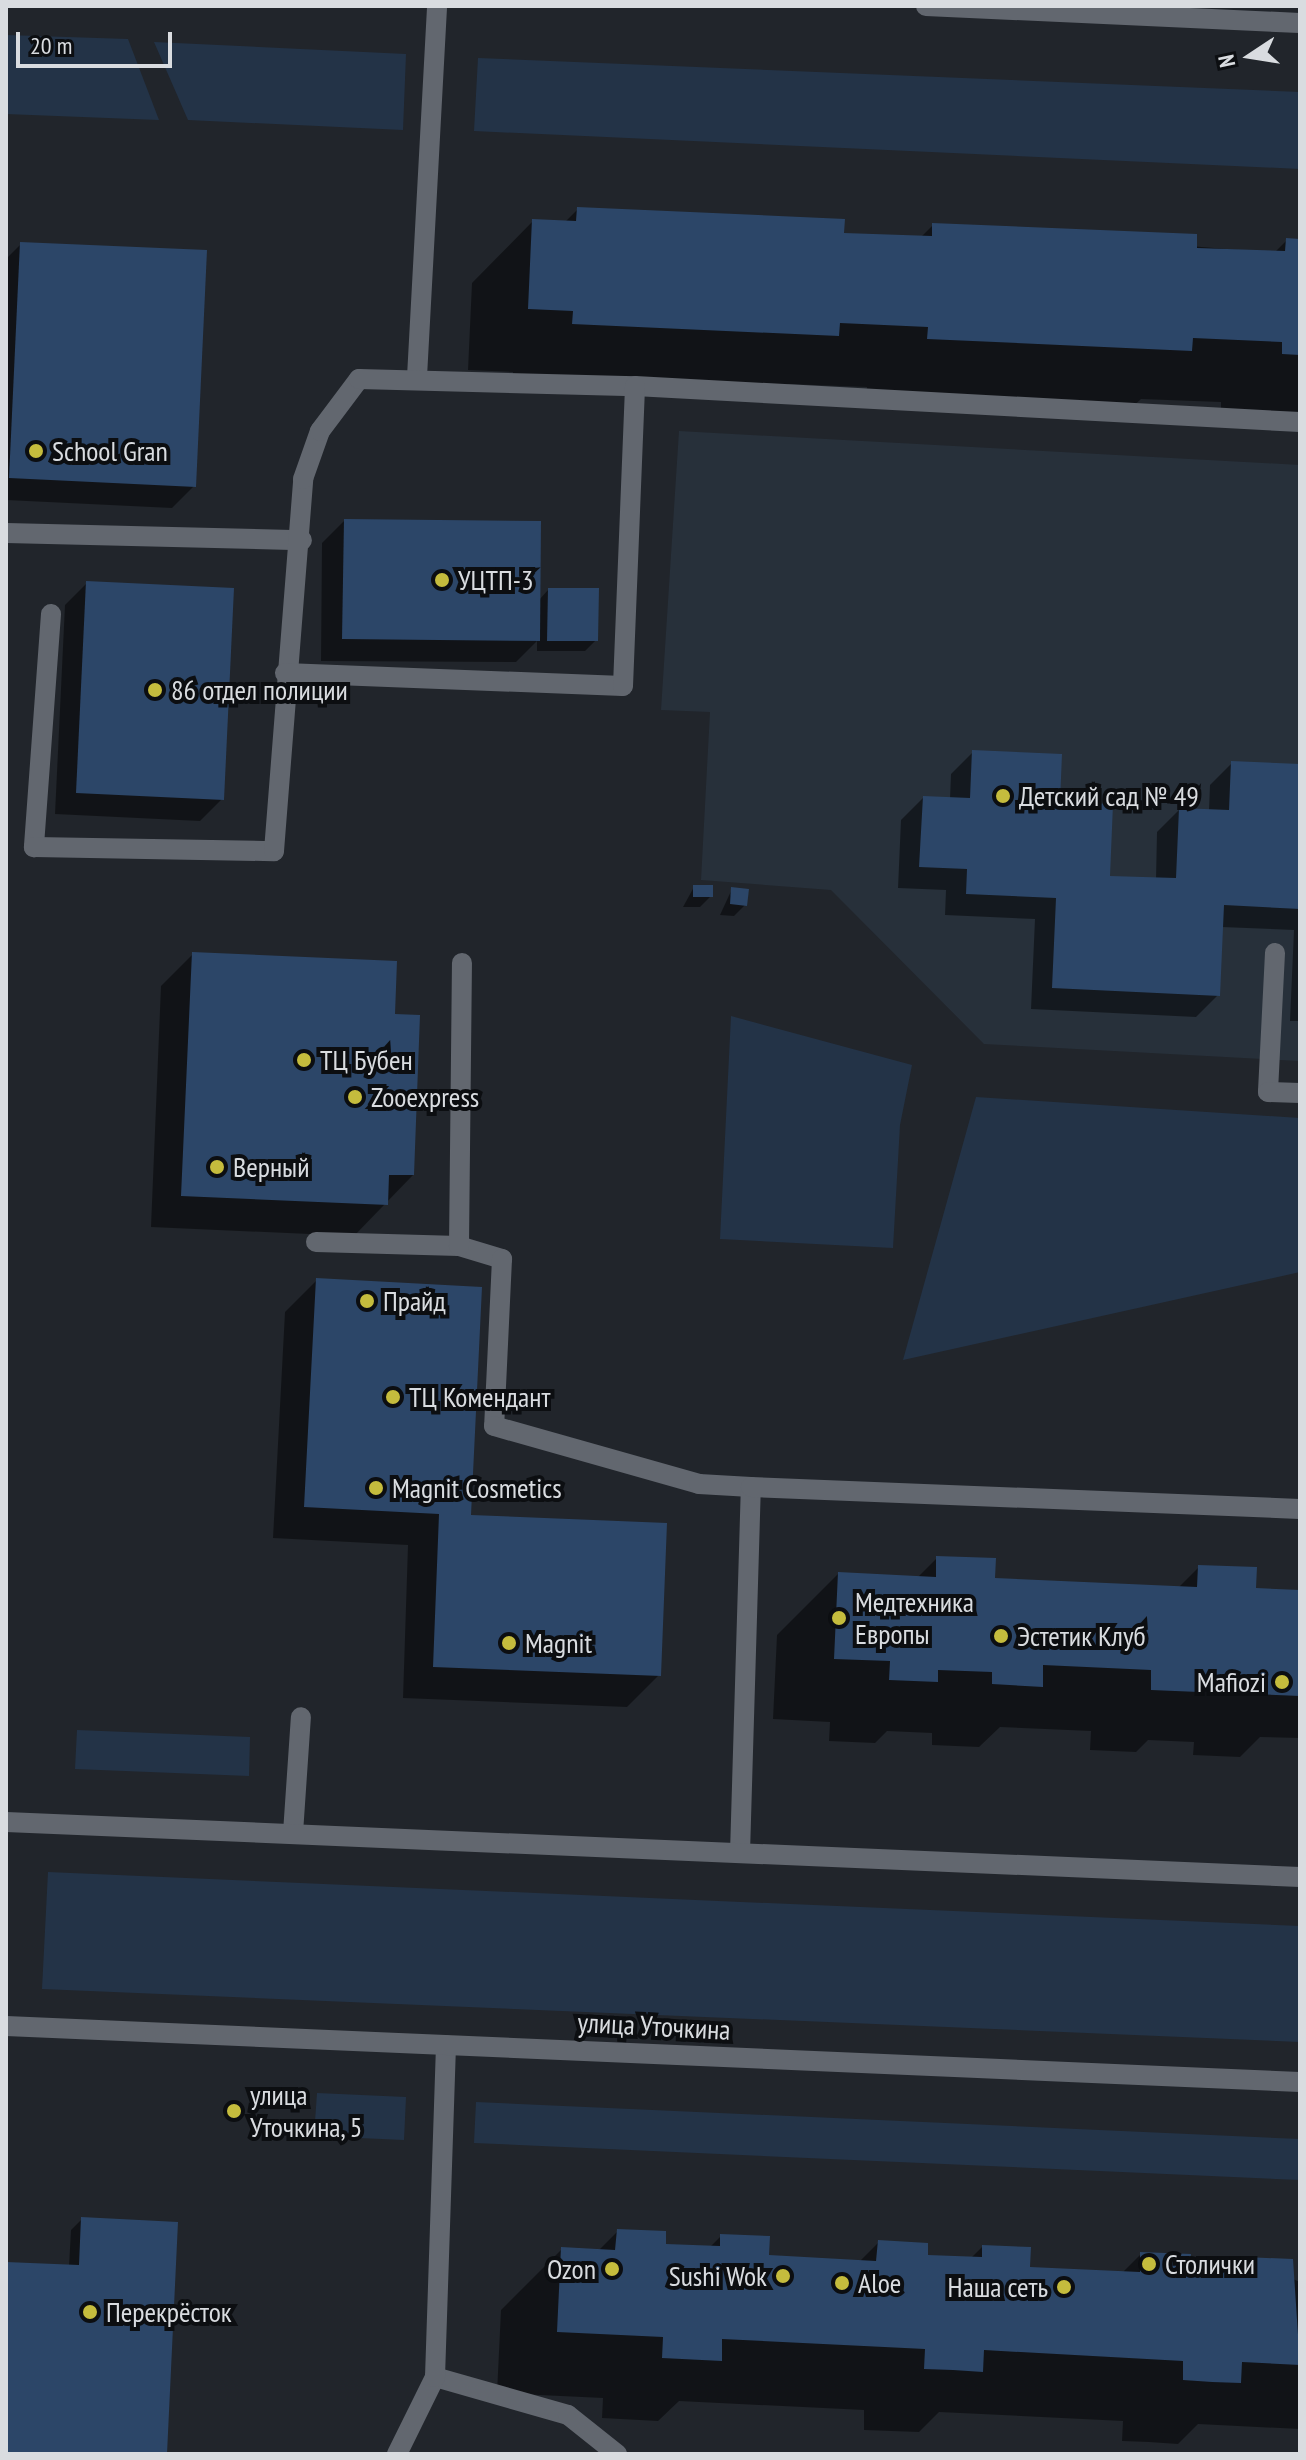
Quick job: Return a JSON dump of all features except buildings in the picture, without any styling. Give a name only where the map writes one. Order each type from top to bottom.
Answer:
[{"type":"street","points":[[417,377],[437,6]]},
{"type":"street","points":[[926,6],[1300,23]]},
{"type":"street","points":[[51,614],[34,847],[274,851],[285,673],[302,540],[303,479],[320,431],[359,379],[417,377],[635,386],[1300,422]]},
{"type":"street","points":[[285,673],[623,686],[635,386]]},
{"type":"street","points":[[6,533],[302,540]]},
{"type":"street","points":[[1275,953],[1268,1092],[1300,1093]]},
{"type":"street","points":[[459,1246],[462,963]]},
{"type":"street","points":[[316,1242],[459,1246],[502,1259],[494,1426],[699,1484],[1300,1509]]},
{"type":"street","points":[[740,1853],[751,1487]]},
{"type":"street","points":[[293,1833],[301,1717]]},
{"type":"street","points":[[6,1822],[1300,1877]]},
{"type":"street","name":"улица Уточкина","points":[[6,2026],[1300,2082]]},
{"type":"street","points":[[397,2454],[435,2377],[446,2045]]},
{"type":"street","points":[[435,2377],[568,2415],[617,2454]]},
{"type":"shaded area","points":[[6,35],[128,39],[159,120],[6,114]]},
{"type":"shaded area","points":[[154,42],[406,54],[403,130],[188,120]]},
{"type":"shaded area","points":[[478,58],[1300,92],[1300,169],[474,131]]},
{"type":"shaded area","name":"Детский сад № 49","points":[[679,431],[1300,465],[1300,1061],[984,1044],[831,890],[701,880],[710,712],[661,710]]},
{"type":"shaded area","points":[[731,1016],[912,1065],[900,1125],[893,1248],[720,1239]]},
{"type":"shaded area","points":[[976,1097],[1300,1118],[1300,1272],[903,1360]]},
{"type":"shaded area","points":[[77,1730],[250,1737],[249,1776],[75,1769]]},
{"type":"shaded area","points":[[48,1872],[1300,1926],[1300,2042],[42,1989]]},
{"type":"shaded area","points":[[317,2093],[406,2097],[404,2140],[314,2136]]},
{"type":"shaded area","points":[[476,2102],[1300,2139],[1300,2180],[474,2143]]},
{"type":"place","name":"School Gran","points":[[36,451]]},
{"type":"place","name":"УЦТП-3","points":[[442,580]]},
{"type":"place","name":"86 отдел полиции","points":[[155,690]]},
{"type":"place","name":"Детский сад № 49","points":[[1003,796]]},
{"type":"place","name":"ТЦ Бубен","points":[[304,1060]]},
{"type":"place","name":"Zooexpress","points":[[355,1097]]},
{"type":"place","name":"Верный","points":[[217,1167]]},
{"type":"place","name":"Прайд","points":[[367,1301]]},
{"type":"place","name":"ТЦ Комендант","points":[[393,1397]]},
{"type":"place","name":"Magnit Cosmetics","points":[[376,1488]]},
{"type":"place","name":"Медтехника Европы","points":[[839,1618]]},
{"type":"place","name":"Эстетик Клуб","points":[[1001,1636]]},
{"type":"place","name":"Magnit","points":[[509,1643]]},
{"type":"place","name":"Mafiozi","points":[[1282,1682]]},
{"type":"place","name":"улица Уточкина, 5","points":[[234,2111]]},
{"type":"place","name":"Столички","points":[[1149,2264]]},
{"type":"place","name":"Ozon","points":[[612,2269]]},
{"type":"place","name":"Sushi Wok","points":[[783,2276]]},
{"type":"place","name":"Aloe","points":[[842,2283]]},
{"type":"place","name":"Наша сеть","points":[[1064,2287]]},
{"type":"place","name":"Перекрёсток","points":[[90,2312]]}]
